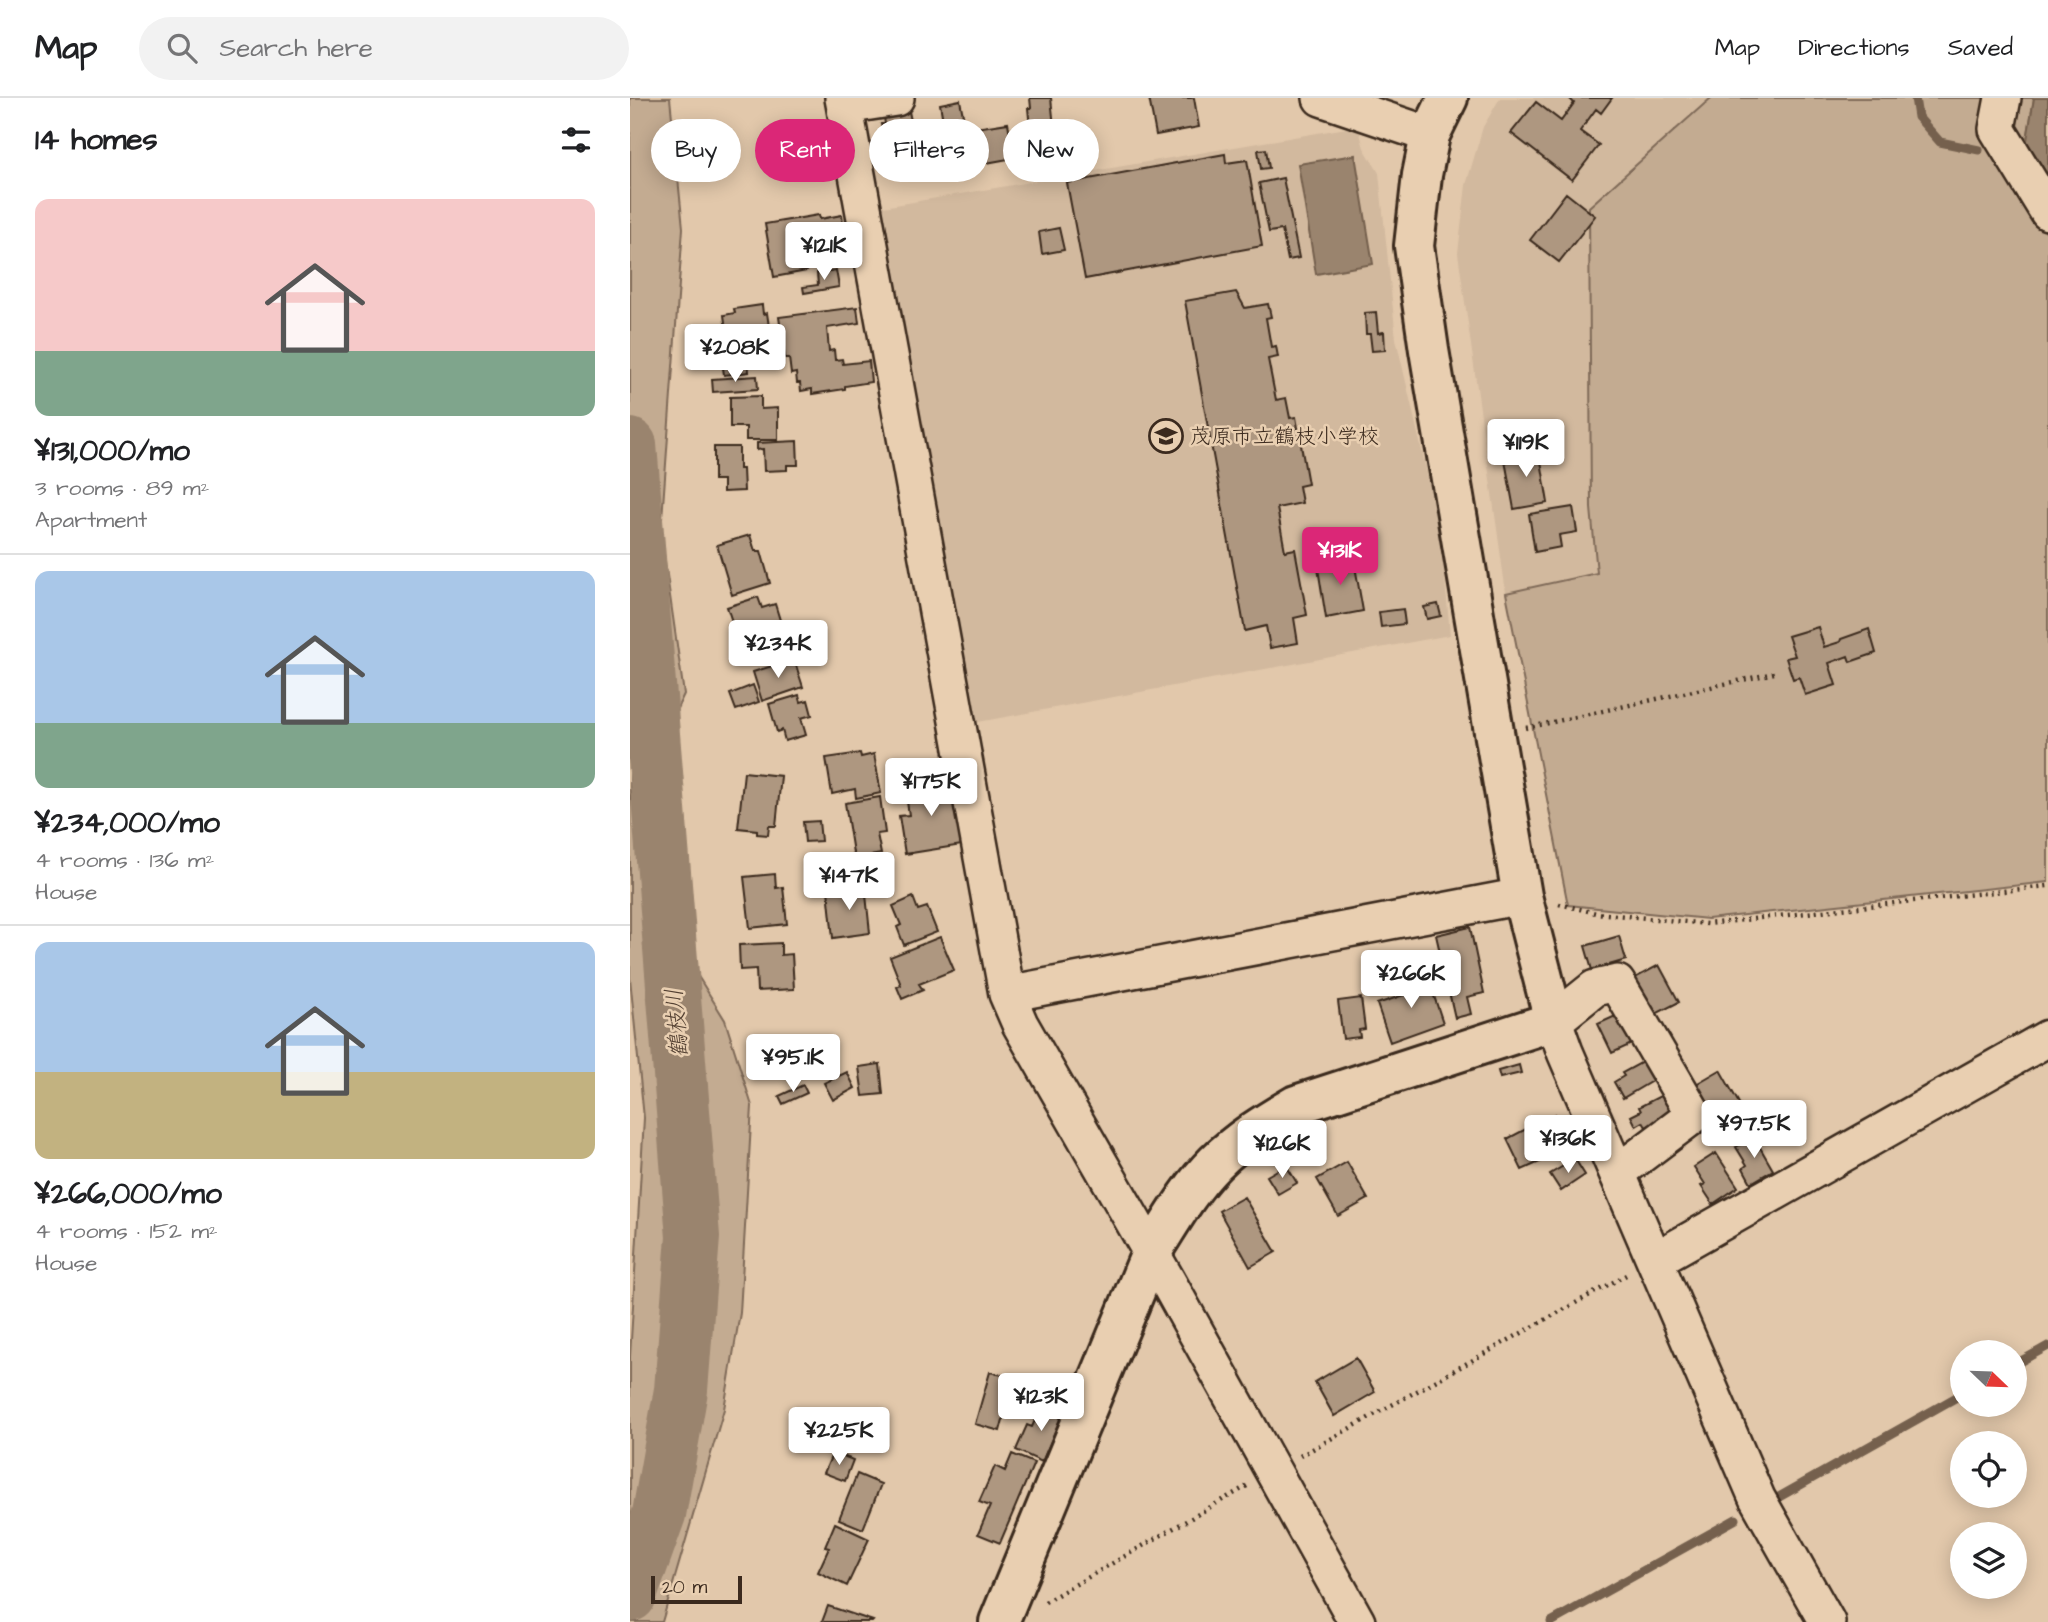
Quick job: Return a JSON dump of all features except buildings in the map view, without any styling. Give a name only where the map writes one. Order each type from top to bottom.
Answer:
[{"type":"main road","points":[[999,1622],[1151,1252],[1183,1201],[1215,1163],[1257,1128],[1296,1105],[1554,1021],[1522,896],[1433,377],[1414,246],[1422,175],[1430,135],[1448,98]]},
{"type":"street","points":[[896,98],[844,102],[1007,993],[1020,1024],[1151,1252],[1357,1622]]},
{"type":"street","points":[[1321,98],[1430,135]]},
{"type":"street","points":[[2003,98],[1997,129],[2048,212]]},
{"type":"street","points":[[1007,993],[1522,896]]},
{"type":"street","points":[[1617,1173],[1693,1115],[1617,983],[1595,988],[1554,1021],[1570,1064],[1757,1498],[1827,1622]]},
{"type":"street","points":[[1655,1260],[2048,1038]]},
{"type":"path","points":[[1526,728],[1774,673]]},
{"type":"path","points":[[1522,896],[1596,913],[1707,924],[2048,886]]},
{"type":"path","points":[[1039,1606],[1272,1471],[1655,1260]]},
{"type":"shaded area","points":[[630,98],[670,98],[672,119],[651,119],[651,182],[678,182],[683,228],[661,533],[684,694],[664,736],[688,960],[725,1020],[752,1106],[740,1313],[724,1409],[662,1622],[630,1622],[630,1357],[644,1118],[630,978]]},
{"type":"shaded area","points":[[1500,98],[1711,98],[1589,207],[1591,508],[1597,574],[1506,593],[1458,253],[1466,185],[1483,127]]},
{"type":"shaded area","points":[[1711,98],[1997,98],[2005,126],[2010,98],[2034,98],[2023,164],[2041,165],[2048,176],[2048,882],[1708,919],[1568,905],[1506,593],[1597,573],[1591,508],[1589,207]]},
{"type":"shaded area","points":[[2034,98],[2048,98],[2048,176],[2041,165],[2023,164]]},
{"type":"shaded area","name":"茂原市立鶴枝小学校","points":[[1358,126],[1364,148],[1379,173],[1396,339],[1441,533],[1450,635],[967,724],[872,209],[1030,182],[1099,182],[1099,170]]},
{"type":"shaded area","points":[[1355,155],[1373,264],[1316,274],[1298,164]]},
{"type":"waterway","points":[[1915,98],[1918,117],[1940,142],[1979,150]]},
{"type":"waterway","name":"鶴枝川","points":[[630,445],[693,1237],[681,1390],[659,1514],[630,1595]]},
{"type":"waterway","points":[[2027,1358],[2048,1346]]},
{"type":"waterway","points":[[1779,1497],[1950,1401]]},
{"type":"waterway","points":[[1551,1622],[1736,1519]]},
{"type":"place","name":"茂原市立鶴枝小学校","points":[[1166,436]]}]
